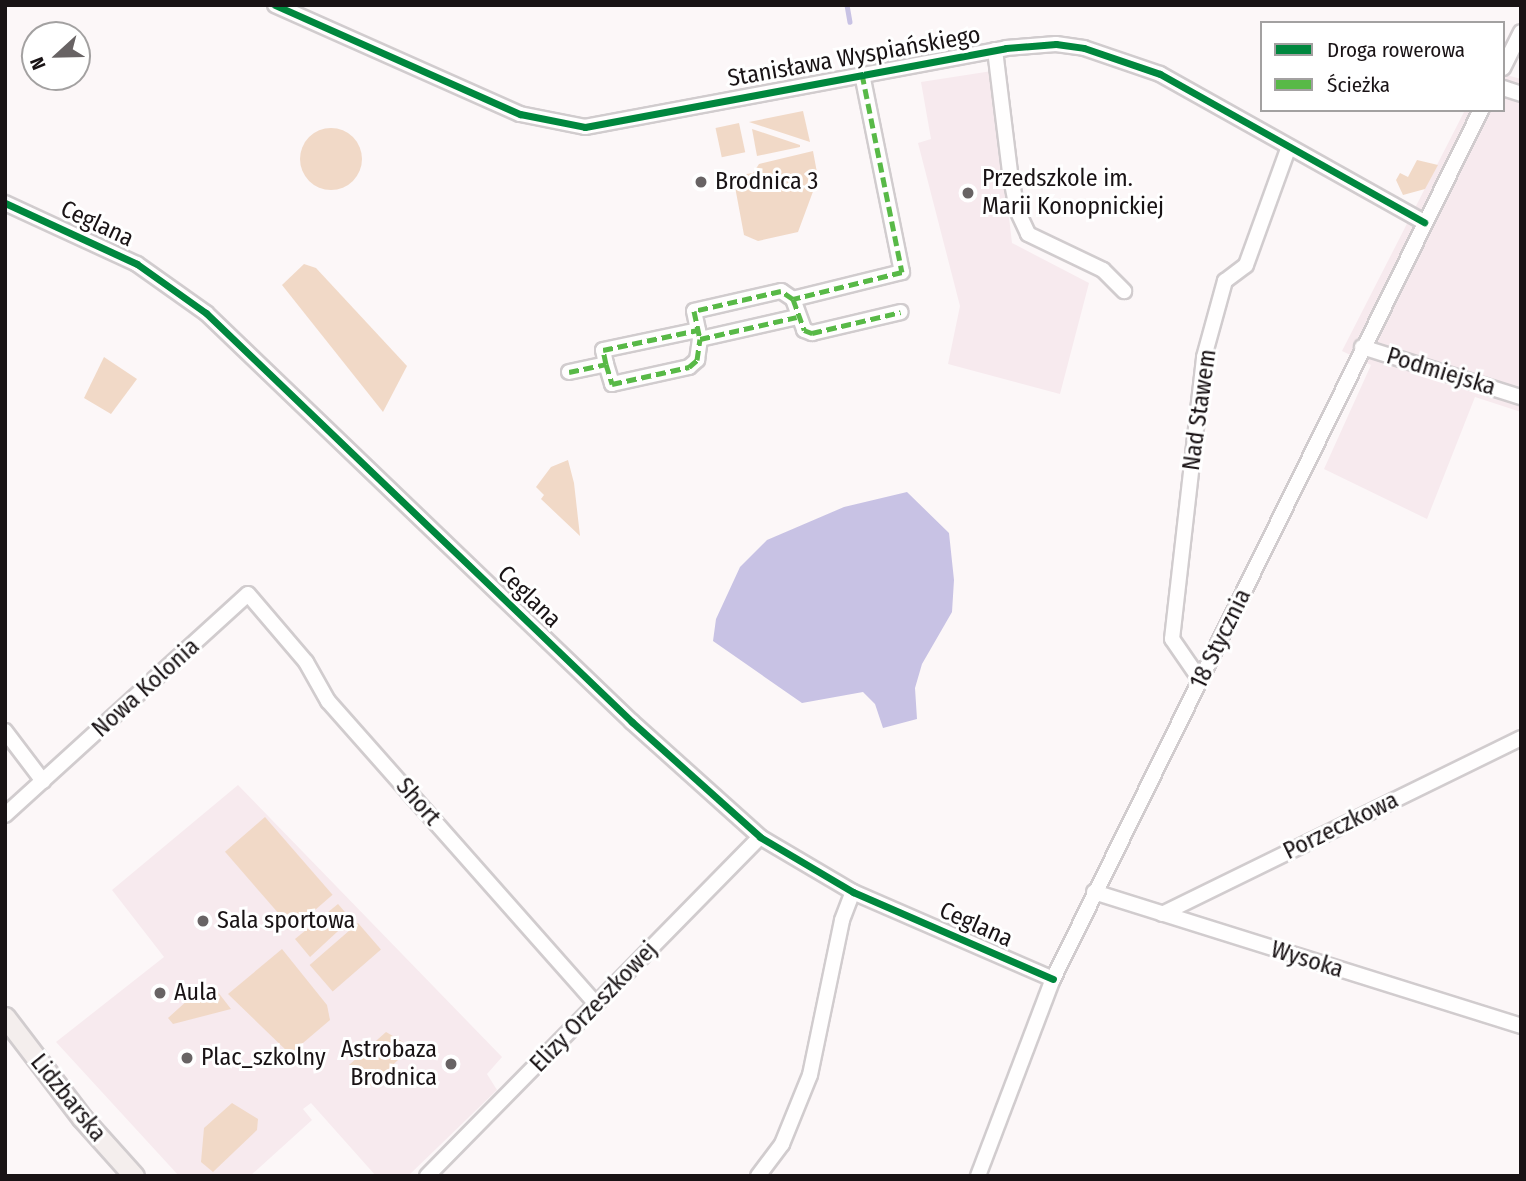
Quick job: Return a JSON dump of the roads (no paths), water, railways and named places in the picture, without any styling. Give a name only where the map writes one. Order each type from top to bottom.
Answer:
[{"type":"main road","name":"Lidzbarska","points":[[5,1017],[82,1118],[134,1176]]},
{"type":"street","name":"Stanisława Wyspiańskiego","points":[[275,5],[520,114],[564,125],[606,124],[995,50],[1056,44],[1120,58],[1160,74],[1288,149],[1424,222]]},
{"type":"street","points":[[1505,64],[1521,32]]},
{"type":"street","points":[[995,50],[1010,173],[1017,210],[1028,234],[1103,270],[1124,291]]},
{"type":"street","points":[[793,299],[902,272],[862,74]]},
{"type":"street","name":"18 Stycznia","points":[[978,1176],[1053,979],[1094,892],[1201,681],[1362,347],[1480,112]]},
{"type":"street","name":"Nad Stawem","points":[[1201,681],[1172,639],[1205,356],[1225,281],[1246,265],[1288,149]]},
{"type":"street","name":"Ceglana","points":[[5,203],[137,264],[206,313],[632,722],[760,837],[853,891],[1053,979]]},
{"type":"street","points":[[797,317],[699,334],[603,350],[612,384],[689,367],[697,360],[699,334],[694,311],[781,291],[793,299],[797,317],[804,330],[820,332],[901,312]]},
{"type":"street","name":"Podmiejska","points":[[1362,347],[1521,397]]},
{"type":"street","points":[[569,372],[607,364]]},
{"type":"street","name":"Nowa Kolonia","points":[[5,815],[248,594]]},
{"type":"street","name":"Short","points":[[248,594],[306,662],[328,701],[596,1004]]},
{"type":"street","points":[[5,731],[43,781]]},
{"type":"street","name":"Porzeczkowa","points":[[1161,914],[1521,738]]},
{"type":"street","name":"Elizy Orzeszkowej","points":[[427,1176],[760,837]]},
{"type":"street","points":[[758,1176],[782,1144],[810,1075],[842,920],[853,891]]},
{"type":"street","name":"Wysoka","points":[[1094,892],[1521,1026]]},
{"type":"waterway","points":[[847,5],[850,22]]},
{"type":"place","name":"Brodnica 3","points":[[701,182]]},
{"type":"place","name":"Przedszkole im. Marii Konopnickiej","points":[[968,193]]},
{"type":"place","name":"Sala sportowa","points":[[203,921]]},
{"type":"place","name":"Aula","points":[[160,993]]},
{"type":"place","name":"Plac_szkolny","points":[[187,1058]]},
{"type":"place","name":"Astrobaza Brodnica","points":[[451,1064]]}]
